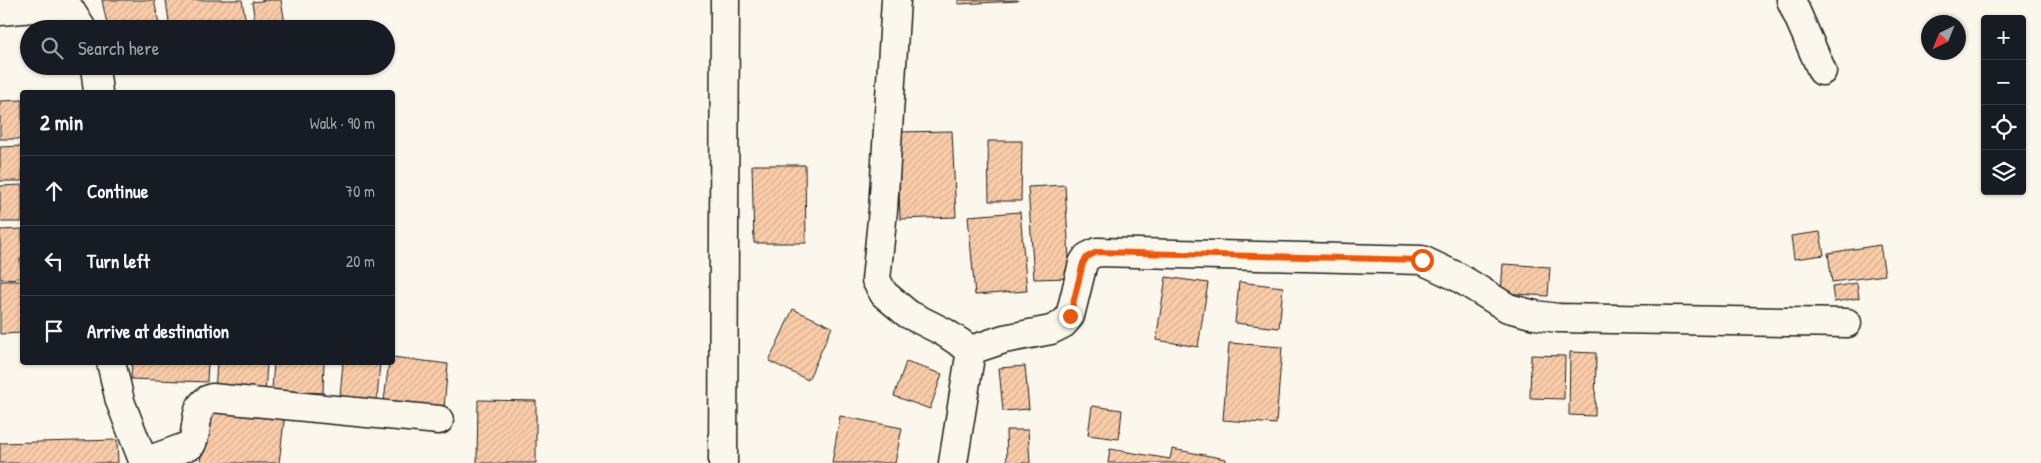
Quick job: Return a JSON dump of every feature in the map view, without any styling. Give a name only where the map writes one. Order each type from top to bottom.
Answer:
[{"type":"street","points":[[723,463],[725,0]]},
{"type":"street","points":[[896,0],[883,210],[876,280],[884,294],[908,314],[944,332],[971,350]]},
{"type":"street","points":[[1791,0],[1822,71]]},
{"type":"street","points":[[0,10],[66,2],[77,20]]},
{"type":"street","points":[[96,75],[98,90]]},
{"type":"street","points":[[971,350],[1004,339],[1051,330],[1063,324],[1070,316],[1083,263],[1087,257],[1097,252],[1422,260],[1458,277],[1508,308],[1535,315],[1558,318],[1846,323]]},
{"type":"street","points":[[953,463],[971,350]]},
{"type":"street","points":[[112,365],[120,401],[144,463],[191,445],[194,440],[198,409],[202,403],[212,398],[439,420]]},
{"type":"building","points":[[102,0],[154,0],[158,20],[106,20]]},
{"type":"building","points":[[166,0],[242,0],[245,20],[169,20]]},
{"type":"building","points":[[281,0],[284,20],[255,20],[252,2]]},
{"type":"building","points":[[958,0],[1018,0],[1018,1],[958,4]]},
{"type":"building","points":[[20,100],[20,139],[0,139],[0,101]]},
{"type":"building","points":[[952,131],[956,217],[900,219],[897,132]]},
{"type":"building","points":[[988,141],[1022,141],[1021,201],[989,201]]},
{"type":"building","points":[[20,146],[20,181],[0,181],[0,147]]},
{"type":"building","points":[[752,165],[805,165],[806,243],[754,243]]},
{"type":"building","points":[[20,185],[20,222],[0,222],[0,186]]},
{"type":"building","points":[[1065,185],[1070,278],[1034,279],[1028,187]]},
{"type":"building","points":[[1020,212],[1027,291],[975,295],[968,216]]},
{"type":"building","points":[[20,229],[20,278],[0,279],[0,230]]},
{"type":"building","points":[[1820,232],[1824,255],[1794,259],[1791,236]]},
{"type":"building","points":[[1880,245],[1885,275],[1832,282],[1828,253]]},
{"type":"building","points":[[1503,264],[1550,267],[1548,296],[1501,293]]},
{"type":"building","points":[[1166,277],[1208,283],[1198,347],[1156,340]]},
{"type":"building","points":[[0,281],[20,281],[20,333],[0,334]]},
{"type":"building","points":[[1239,282],[1283,287],[1279,328],[1235,323]]},
{"type":"building","points":[[1857,283],[1859,298],[1834,302],[1832,287]]},
{"type":"building","points":[[793,309],[832,327],[808,380],[769,361]]},
{"type":"building","points":[[1229,343],[1282,347],[1276,424],[1223,420]]},
{"type":"building","points":[[1570,352],[1596,353],[1595,416],[1569,415]]},
{"type":"building","points":[[1531,355],[1565,356],[1564,399],[1530,398]]},
{"type":"building","points":[[395,357],[448,364],[444,408],[384,401],[389,365],[395,365]]},
{"type":"building","points":[[906,362],[942,374],[930,409],[894,396]]},
{"type":"building","points":[[132,365],[208,365],[207,382],[131,379]]},
{"type":"building","points":[[217,365],[267,365],[265,395],[215,391]]},
{"type":"building","points":[[274,365],[324,365],[323,393],[272,390]]},
{"type":"building","points":[[343,365],[380,365],[377,400],[340,396]]},
{"type":"building","points":[[1025,366],[1029,409],[1003,411],[999,368]]},
{"type":"building","points":[[478,400],[536,401],[536,463],[477,463]]},
{"type":"building","points":[[207,404],[285,413],[279,463],[200,463]]},
{"type":"building","points":[[1092,406],[1122,410],[1119,439],[1088,435]]},
{"type":"building","points":[[840,416],[902,428],[895,463],[832,463]]},
{"type":"building","points":[[1006,430],[1028,430],[1030,463],[1007,463]]},
{"type":"building","points":[[117,440],[118,463],[0,463],[0,443]]},
{"type":"building","points":[[1110,449],[1170,459],[1172,449],[1226,459],[1226,463],[1108,463]]},
{"type":"route","points":[[1070,316],[1083,263],[1092,253],[1097,252],[1422,260]]}]
